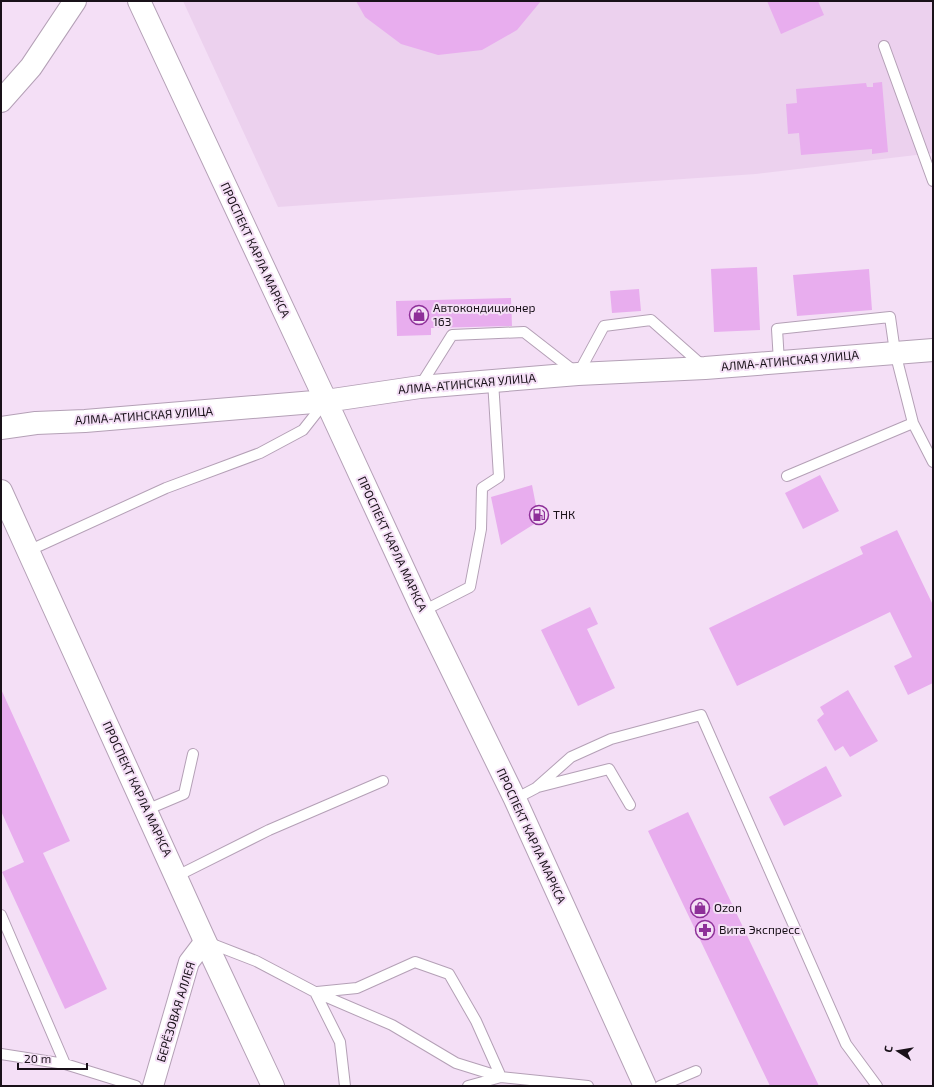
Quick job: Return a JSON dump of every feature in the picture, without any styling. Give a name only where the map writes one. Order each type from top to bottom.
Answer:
[{"type":"main road","points":[[1,101],[31,67],[75,1]]},
{"type":"main road","name":"ПРОСПЕКТ КАРЛА МАРКСА","points":[[139,1],[423,611],[514,799],[645,1086]]},
{"type":"main road","name":"АЛМА-АТИНСКАЯ УЛИЦА","points":[[1,428],[36,423],[85,422],[326,401],[420,387],[578,374],[705,368],[933,350]]},
{"type":"main road","name":"ПРОСПЕКТ КАРЛА МАРКСА","points":[[1,491],[177,876],[205,941],[273,1086]]},
{"type":"street","name":"БЕРЁЗОВАЯ АЛЛЕЯ","points":[[153,1086],[189,962],[205,941]]},
{"type":"lane","points":[[884,46],[933,182]]},
{"type":"lane","points":[[779,362],[777,329],[890,317],[895,352],[913,423],[933,462]]},
{"type":"lane","points":[[420,387],[452,335],[524,332],[578,374],[604,326],[651,320],[705,368]]},
{"type":"lane","points":[[423,611],[470,586],[482,529],[482,488],[499,477],[493,381]]},
{"type":"lane","points":[[28,551],[166,488],[260,453],[303,430],[326,401]]},
{"type":"lane","points":[[787,476],[913,423]]},
{"type":"lane","points":[[536,788],[571,757],[605,742],[702,715],[846,1044],[876,1086]]},
{"type":"lane","points":[[146,810],[184,794],[193,754]]},
{"type":"lane","points":[[514,799],[536,788],[609,769],[630,805]]},
{"type":"lane","points":[[177,876],[269,830],[383,781]]},
{"type":"lane","points":[[1,915],[65,1064]]},
{"type":"lane","points":[[205,941],[256,961],[315,992],[392,1025],[456,1063],[501,1077],[588,1086]]},
{"type":"lane","points":[[315,992],[358,988],[414,962],[449,974],[476,1021],[501,1077]]},
{"type":"lane","points":[[315,992],[340,1042],[345,1086]]},
{"type":"lane","points":[[1,1054],[65,1064],[136,1086]]},
{"type":"lane","points":[[660,1086],[696,1071]]},
{"type":"lane","points":[[468,1086],[501,1077]]},
{"type":"shaded area","points":[[183,1],[933,1],[933,153],[756,174],[278,207]]},
{"type":"building","points":[[356,1],[541,1],[517,30],[482,50],[438,55],[401,44],[365,17]]},
{"type":"building","points":[[767,1],[818,1],[824,15],[781,34]]},
{"type":"building","points":[[882,82],[888,152],[872,154],[872,149],[801,155],[799,133],[788,134],[786,104],[797,103],[796,89],[866,83],[867,87],[873,87],[873,83]]},
{"type":"building","points":[[757,267],[760,330],[714,332],[711,269]]},
{"type":"building","points":[[869,269],[872,310],[797,316],[793,275]]},
{"type":"building","points":[[639,289],[641,311],[612,313],[610,291]]},
{"type":"building","points":[[511,298],[512,326],[431,328],[431,335],[397,336],[396,301]]},
{"type":"building","points":[[820,475],[839,511],[803,529],[785,493]]},
{"type":"building","points":[[532,485],[539,521],[501,545],[491,497]]},
{"type":"building","points":[[897,530],[933,605],[933,683],[908,695],[894,666],[912,657],[890,612],[737,686],[709,628],[863,554],[860,547]]},
{"type":"building","points":[[590,607],[598,624],[587,629],[615,688],[578,706],[541,630]]},
{"type":"building","points":[[1,689],[70,841],[43,853],[107,989],[65,1009],[2,872],[24,862],[1,811]]},
{"type":"building","points":[[848,690],[878,741],[850,757],[843,746],[835,751],[817,720],[824,714],[820,707]]},
{"type":"building","points":[[826,766],[842,796],[784,826],[769,797]]},
{"type":"building","points":[[688,812],[819,1086],[770,1086],[648,831]]},
{"type":"place","name":"Автокондиционер 163","points":[[419,315]]},
{"type":"place","name":"ТНК","points":[[539,515]]},
{"type":"place","name":"Ozon","points":[[700,908]]},
{"type":"place","name":"Вита Экспресс","points":[[705,930]]}]
